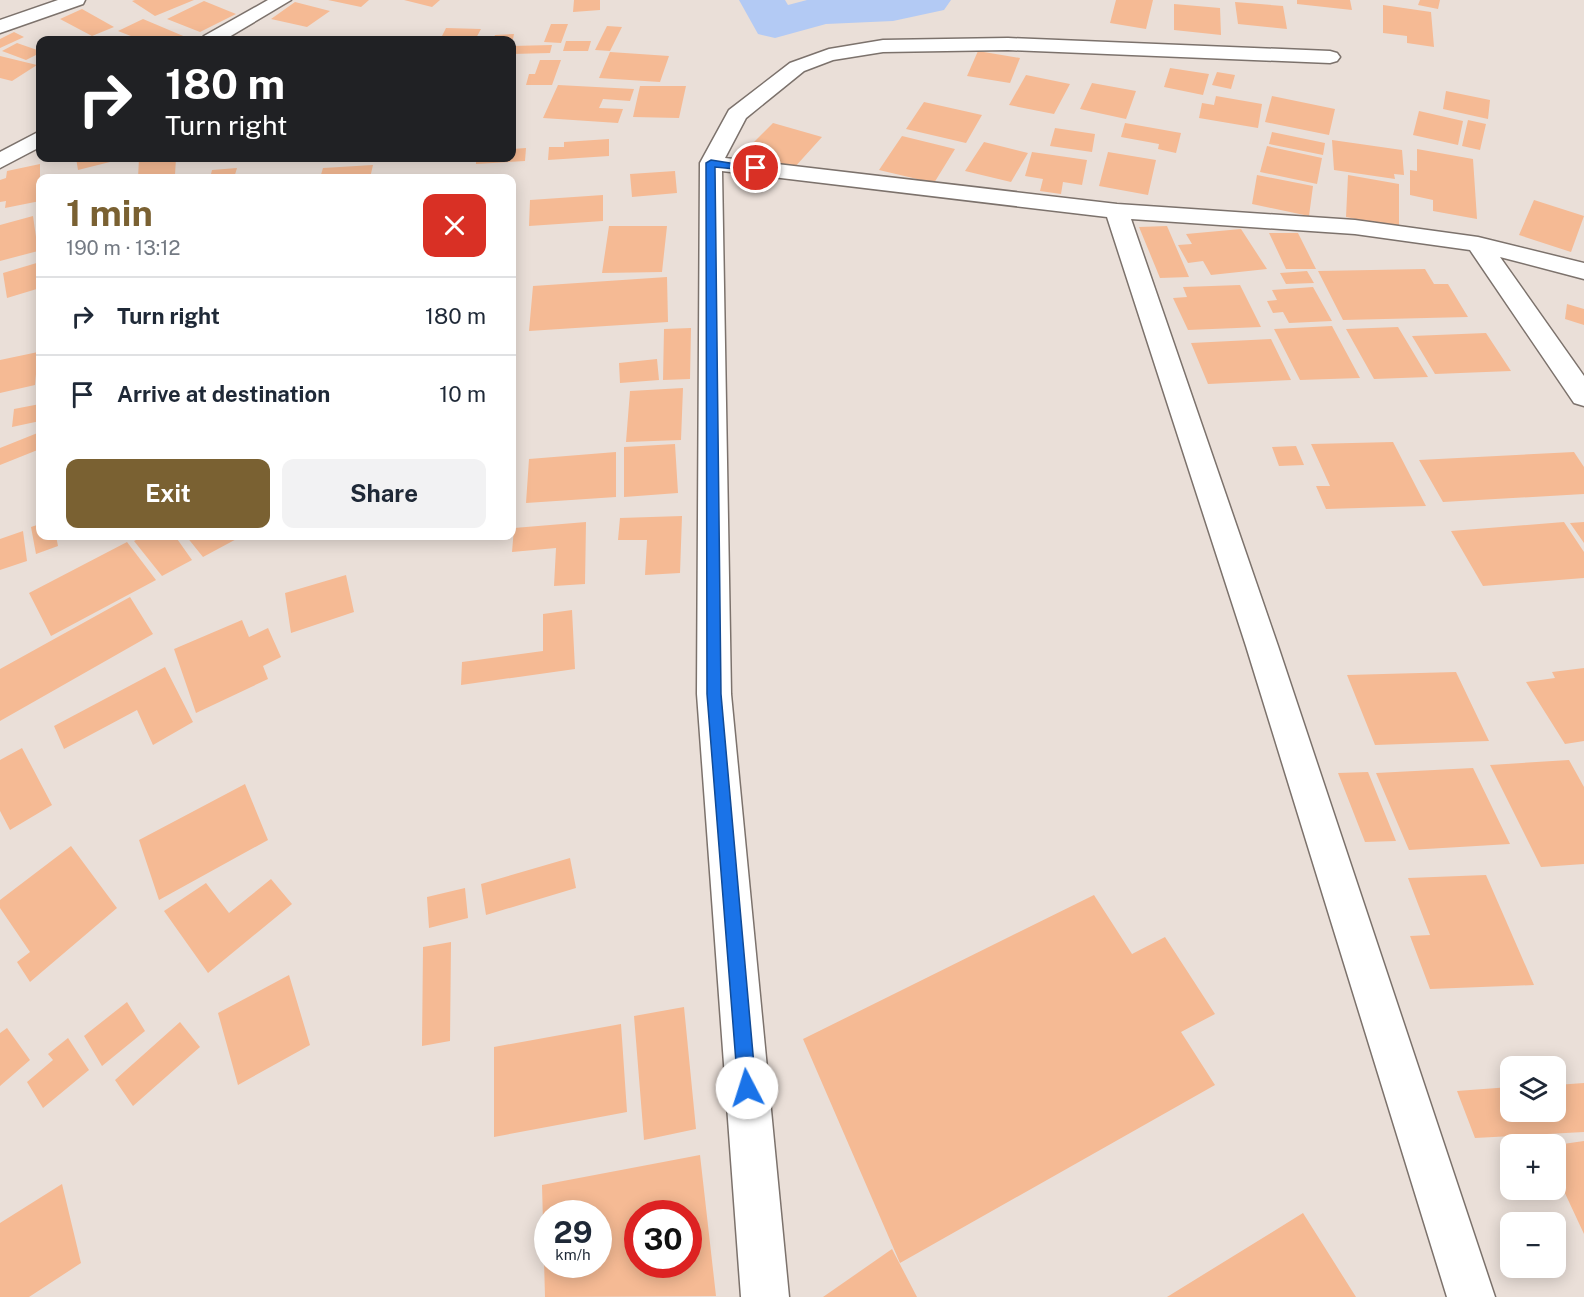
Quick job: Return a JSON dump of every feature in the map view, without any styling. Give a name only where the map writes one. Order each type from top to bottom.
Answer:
[{"type":"street","points":[[0,27],[76,0]]},
{"type":"street","points":[[218,36],[282,0]]},
{"type":"street","points":[[765,1297],[714,694],[711,163],[737,116],[797,67],[829,55],[883,46],[1008,44],[1330,57]]},
{"type":"street","points":[[0,161],[36,140]]},
{"type":"street","points":[[711,163],[1116,211],[1355,227],[1478,244],[1584,271]]},
{"type":"street","points":[[1116,211],[1258,635],[1471,1297]]},
{"type":"street","points":[[1478,244],[1584,396]]},
{"type":"building","points":[[194,0],[155,16],[132,1]]},
{"type":"building","points":[[328,0],[369,0],[361,7]]},
{"type":"building","points":[[404,0],[440,0],[432,7]]},
{"type":"building","points":[[574,0],[600,0],[600,10],[573,12]]},
{"type":"building","points":[[1116,0],[1153,0],[1146,29],[1110,23]]},
{"type":"building","points":[[1297,0],[1350,0],[1352,10],[1297,4]]},
{"type":"building","points":[[1420,0],[1440,0],[1438,9],[1418,5]]},
{"type":"building","points":[[204,1],[236,14],[200,32],[167,19]]},
{"type":"building","points":[[295,2],[330,11],[307,27],[271,19]]},
{"type":"building","points":[[1235,2],[1283,6],[1287,29],[1238,24]]},
{"type":"building","points":[[1174,4],[1220,8],[1221,35],[1174,30]]},
{"type":"building","points":[[1383,5],[1431,12],[1434,47],[1407,43],[1407,36],[1383,33]]},
{"type":"building","points":[[82,9],[114,27],[92,36],[60,19]]},
{"type":"building","points":[[143,19],[183,36],[131,36],[118,31]]},
{"type":"building","points":[[551,24],[568,24],[561,43],[544,42]]},
{"type":"building","points":[[607,26],[622,27],[610,51],[595,50]]},
{"type":"building","points":[[446,28],[481,29],[477,36],[442,36]]},
{"type":"building","points":[[14,32],[24,37],[0,48],[0,39]]},
{"type":"building","points":[[514,34],[514,36],[495,35]]},
{"type":"building","points":[[566,41],[591,41],[588,51],[563,51]]},
{"type":"building","points":[[17,43],[36,50],[36,55],[26,60],[2,51]]},
{"type":"building","points":[[552,45],[550,53],[516,54],[516,46]]},
{"type":"building","points":[[978,51],[1020,58],[1010,83],[967,76]]},
{"type":"building","points":[[610,52],[669,56],[660,82],[599,78]]},
{"type":"building","points":[[0,56],[36,65],[12,81],[0,78]]},
{"type":"building","points":[[540,60],[561,60],[552,85],[526,85],[529,74],[535,74]]},
{"type":"building","points":[[1170,68],[1209,74],[1203,95],[1164,87]]},
{"type":"building","points":[[1217,72],[1235,75],[1231,89],[1212,85]]},
{"type":"building","points":[[1026,75],[1070,84],[1054,114],[1009,105]]},
{"type":"building","points":[[1092,83],[1136,91],[1126,119],[1080,109]]},
{"type":"building","points":[[558,85],[634,89],[630,101],[603,99],[599,108],[623,109],[618,123],[543,118]]},
{"type":"building","points":[[640,86],[686,86],[679,118],[633,117]]},
{"type":"building","points":[[1446,91],[1490,100],[1488,119],[1443,109]]},
{"type":"building","points":[[1216,96],[1262,104],[1258,128],[1199,118],[1202,103],[1214,105]]},
{"type":"building","points":[[1272,96],[1335,109],[1329,135],[1265,122]]},
{"type":"building","points":[[924,102],[982,115],[966,143],[906,129]]},
{"type":"building","points":[[1419,111],[1463,121],[1458,145],[1413,135]]},
{"type":"building","points":[[1468,120],[1486,124],[1480,150],[1462,146]]},
{"type":"building","points":[[773,123],[822,137],[794,168],[744,152]]},
{"type":"building","points":[[1125,123],[1181,133],[1176,153],[1158,149],[1159,144],[1121,137]]},
{"type":"building","points":[[1055,128],[1095,134],[1092,152],[1050,146]]},
{"type":"building","points":[[1272,132],[1325,143],[1323,155],[1269,144]]},
{"type":"building","points":[[902,136],[955,149],[934,183],[879,170]]},
{"type":"building","points":[[609,139],[609,156],[548,160],[549,147],[564,147],[564,142]]},
{"type":"building","points":[[1332,140],[1402,150],[1404,175],[1394,174],[1395,179],[1334,170]]},
{"type":"building","points":[[984,142],[1028,153],[1011,182],[965,171]]},
{"type":"building","points":[[1267,146],[1322,158],[1317,184],[1260,172]]},
{"type":"building","points":[[526,148],[525,161],[516,162],[516,149]]},
{"type":"building","points":[[1417,149],[1473,159],[1477,219],[1433,211],[1433,200],[1410,195],[1410,170],[1417,171]]},
{"type":"building","points":[[1032,152],[1087,160],[1082,185],[1063,182],[1061,194],[1040,191],[1043,179],[1025,176]]},
{"type":"building","points":[[1108,152],[1156,160],[1148,195],[1099,186]]},
{"type":"building","points":[[77,162],[110,162],[78,170]]},
{"type":"building","points":[[139,162],[176,162],[175,174],[138,174]]},
{"type":"building","points":[[476,162],[509,162],[476,164]]},
{"type":"building","points":[[40,164],[40,174],[36,174],[36,202],[5,208],[6,201],[0,202],[0,180],[6,178],[7,171]]},
{"type":"building","points":[[373,165],[371,174],[321,174],[323,168]]},
{"type":"building","points":[[237,168],[235,174],[211,174],[212,170]]},
{"type":"building","points":[[675,171],[677,193],[632,197],[630,174]]},
{"type":"building","points":[[1257,175],[1313,186],[1309,216],[1252,204]]},
{"type":"building","points":[[1348,175],[1399,184],[1399,227],[1346,217]]},
{"type":"building","points":[[603,195],[603,221],[529,226],[530,200]]},
{"type":"building","points":[[1534,200],[1584,216],[1571,252],[1519,235]]},
{"type":"building","points":[[33,216],[36,252],[0,261],[0,225]]},
{"type":"building","points":[[609,226],[667,226],[662,272],[602,273]]},
{"type":"building","points":[[1167,226],[1189,277],[1160,278],[1139,227]]},
{"type":"building","points":[[1241,229],[1267,269],[1211,275],[1203,261],[1188,263],[1178,245],[1192,244],[1186,234]]},
{"type":"building","points":[[1269,233],[1298,233],[1316,269],[1286,269]]},
{"type":"building","points":[[36,263],[36,289],[7,298],[3,273]]},
{"type":"building","points":[[1425,269],[1434,284],[1448,284],[1468,317],[1343,320],[1318,271]]},
{"type":"building","points":[[1307,271],[1314,283],[1286,284],[1280,273]]},
{"type":"building","points":[[667,277],[668,322],[529,331],[533,286]]},
{"type":"building","points":[[1240,285],[1261,327],[1188,330],[1173,298],[1187,297],[1183,287]]},
{"type":"building","points":[[1313,287],[1332,321],[1289,323],[1283,312],[1273,313],[1267,301],[1277,300],[1272,290]]},
{"type":"building","points":[[1567,304],[1584,309],[1584,325],[1565,319]]},
{"type":"building","points":[[1332,326],[1360,378],[1300,380],[1274,329]]},
{"type":"building","points":[[1398,327],[1428,377],[1374,379],[1346,329]]},
{"type":"building","points":[[691,328],[690,379],[663,380],[664,329]]},
{"type":"building","points":[[1486,333],[1511,371],[1435,374],[1412,336]]},
{"type":"building","points":[[1271,339],[1291,380],[1208,384],[1191,343]]},
{"type":"building","points":[[36,352],[35,385],[0,393],[0,360]]},
{"type":"building","points":[[657,359],[659,380],[620,383],[619,363]]},
{"type":"building","points":[[683,388],[681,440],[626,442],[630,391]]},
{"type":"building","points":[[36,405],[36,422],[12,427],[14,409]]},
{"type":"building","points":[[36,434],[36,451],[0,465],[0,448]]},
{"type":"building","points":[[1393,442],[1426,506],[1326,509],[1316,486],[1330,486],[1311,444]]},
{"type":"building","points":[[675,444],[678,493],[624,497],[624,447]]},
{"type":"building","points":[[1296,446],[1304,465],[1279,466],[1272,447]]},
{"type":"building","points":[[616,452],[616,497],[526,503],[529,459]]},
{"type":"building","points":[[1574,452],[1584,467],[1584,494],[1443,502],[1419,460]]},
{"type":"building","points":[[682,516],[680,573],[645,575],[647,540],[618,540],[620,518]]},
{"type":"building","points":[[586,522],[585,584],[554,586],[556,548],[512,552],[513,540],[516,540],[516,528]]},
{"type":"building","points":[[1564,522],[1584,552],[1584,578],[1483,586],[1451,531]]},
{"type":"building","points":[[1584,522],[1584,543],[1570,523]]},
{"type":"building","points":[[36,525],[36,540],[57,540],[58,546],[36,554],[31,527]]},
{"type":"building","points":[[23,531],[27,561],[0,570],[0,539]]},
{"type":"building","points":[[178,540],[192,560],[162,576],[134,541]]},
{"type":"building","points":[[189,540],[235,540],[203,557]]},
{"type":"building","points":[[127,542],[156,580],[51,636],[29,593]]},
{"type":"building","points":[[346,575],[354,612],[291,633],[285,593]]},
{"type":"building","points":[[130,597],[153,634],[0,721],[0,669]]},
{"type":"building","points":[[572,610],[575,669],[461,685],[462,662],[543,651],[543,614]]},
{"type":"building","points":[[242,620],[249,637],[268,628],[281,657],[263,666],[268,679],[196,713],[174,649]]},
{"type":"building","points":[[165,667],[193,722],[153,745],[137,710],[64,749],[54,726]]},
{"type":"building","points":[[1584,668],[1584,741],[1565,744],[1526,682],[1555,678],[1552,672]]},
{"type":"building","points":[[1456,672],[1489,741],[1375,745],[1347,675]]},
{"type":"building","points":[[22,748],[52,805],[10,830],[0,811],[0,760]]},
{"type":"building","points":[[1569,760],[1584,787],[1584,864],[1541,867],[1490,765]]},
{"type":"building","points":[[1473,768],[1510,844],[1409,850],[1376,773]]},
{"type":"building","points":[[1368,772],[1396,841],[1365,842],[1338,773]]},
{"type":"building","points":[[245,784],[268,840],[159,900],[139,840]]},
{"type":"building","points":[[71,846],[117,908],[30,982],[17,962],[30,952],[0,908],[0,900]]},
{"type":"building","points":[[570,858],[576,888],[486,915],[481,884]]},
{"type":"building","points":[[1486,875],[1534,985],[1430,989],[1410,936],[1430,935],[1408,878]]},
{"type":"building","points":[[271,879],[292,904],[208,973],[164,911],[206,883],[229,913]]},
{"type":"building","points":[[465,888],[468,918],[429,928],[427,897]]},
{"type":"building","points":[[1094,895],[1132,954],[1165,937],[1215,1014],[1181,1032],[1215,1085],[900,1263],[803,1039]]},
{"type":"building","points":[[451,942],[450,1041],[422,1046],[423,947]]},
{"type":"building","points":[[289,975],[310,1045],[238,1085],[218,1013]]},
{"type":"building","points":[[127,1002],[145,1031],[102,1066],[84,1036]]},
{"type":"building","points":[[684,1007],[696,1129],[644,1140],[634,1016]]},
{"type":"building","points":[[180,1022],[200,1047],[133,1106],[115,1080]]},
{"type":"building","points":[[621,1024],[627,1112],[494,1137],[494,1047]]},
{"type":"building","points":[[7,1028],[30,1060],[0,1086],[0,1033]]},
{"type":"building","points":[[68,1038],[89,1070],[43,1108],[27,1082],[53,1060],[48,1054]]},
{"type":"building","points":[[1584,1083],[1584,1132],[1500,1134],[1500,1137],[1475,1138],[1457,1091],[1500,1088],[1500,1122],[1566,1122],[1566,1084]]},
{"type":"building","points":[[1584,1141],[1584,1234],[1566,1195],[1566,1144]]},
{"type":"building","points":[[700,1155],[716,1296],[545,1297],[544,1278],[612,1278],[612,1200],[542,1200],[542,1185]]},
{"type":"building","points":[[62,1184],[81,1263],[29,1297],[0,1297],[0,1223]]},
{"type":"building","points":[[1303,1213],[1356,1297],[1167,1297]]},
{"type":"building","points":[[892,1249],[917,1297],[823,1297]]},
{"type":"waterway","points":[[762,0],[775,24],[823,10],[893,7],[928,0]]},
{"type":"route","points":[[747,1088],[714,694],[711,163],[756,168]]}]
